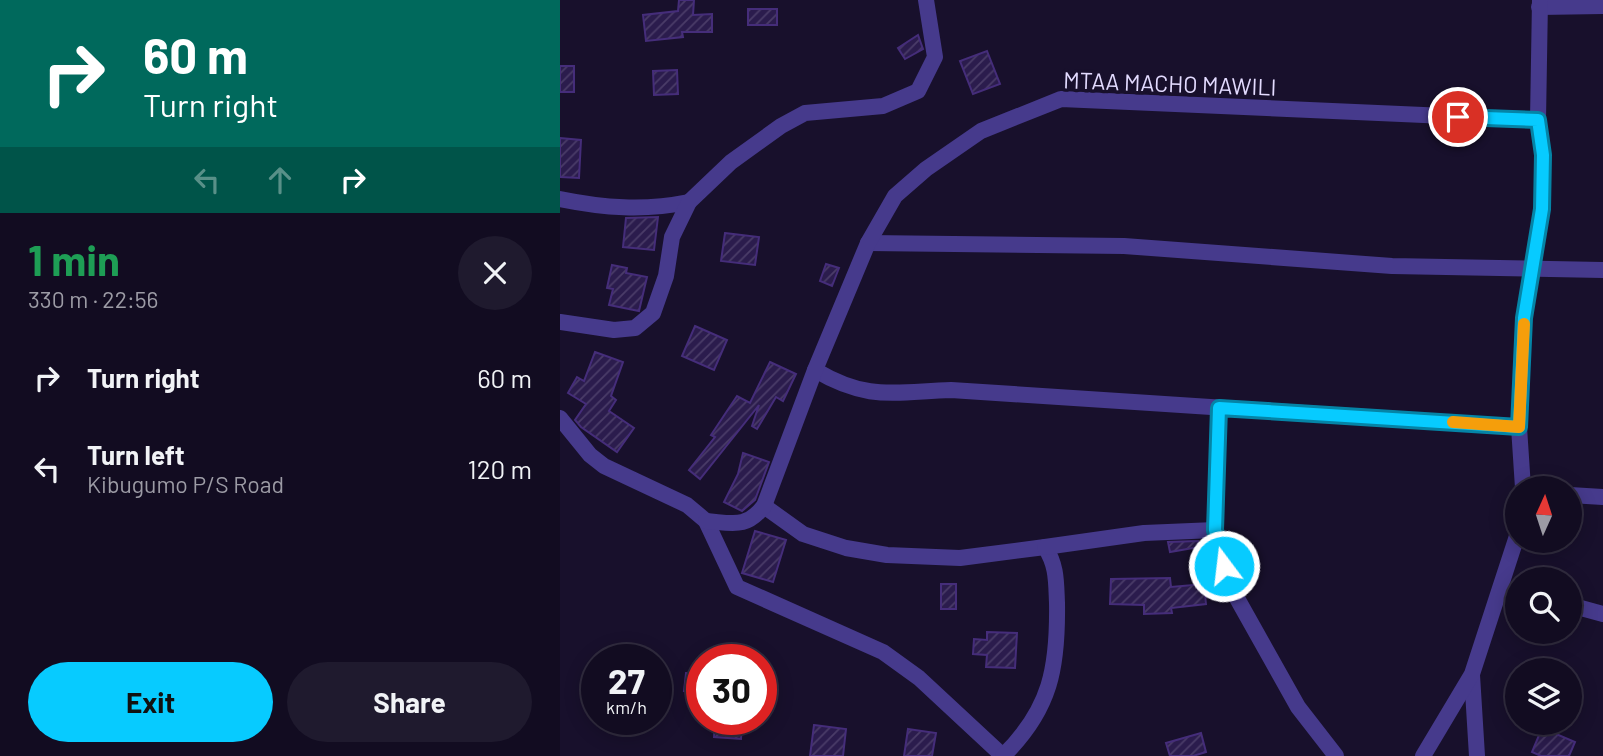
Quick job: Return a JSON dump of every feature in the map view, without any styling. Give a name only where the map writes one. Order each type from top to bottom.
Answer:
[{"type":"street","points":[[560,321],[635,328],[653,313],[666,276],[672,237],[689,202],[731,162],[781,126],[805,113],[883,106],[918,91],[935,57],[926,0]]},
{"type":"street","points":[[1522,476],[1519,427],[1524,318],[1542,209],[1543,155],[1538,120],[1539,4],[1603,6]]},
{"type":"street","name":"MTAA MACHO MAWILI","points":[[764,506],[815,370],[868,243],[895,197],[926,169],[981,131],[1061,99],[1538,120]]},
{"type":"street","points":[[560,199],[604,208],[659,208],[689,202]]},
{"type":"street","points":[[868,243],[1124,246],[1343,263],[1532,271],[1603,270]]},
{"type":"street","points":[[815,370],[841,385],[871,393],[951,390],[1519,427]]},
{"type":"street","points":[[1219,408],[1215,530],[1229,584],[1298,708],[1336,756]]},
{"type":"street","points":[[560,418],[590,455],[604,466],[687,505],[706,521],[737,587],[883,652],[919,678],[1003,756],[1038,712],[1054,677],[1057,633],[1056,564],[1045,547]]},
{"type":"street","points":[[1582,496],[1603,497]]},
{"type":"street","points":[[706,521],[741,523],[753,520],[764,506],[803,534],[846,548],[887,555],[960,558],[1144,533],[1215,530]]},
{"type":"street","points":[[1423,756],[1472,674],[1512,553]]},
{"type":"street","points":[[1500,593],[1505,594]]},
{"type":"street","points":[[1582,608],[1603,614]]},
{"type":"street","points":[[1472,674],[1477,756]]},
{"type":"building","points":[[679,0],[694,0],[693,15],[712,14],[712,32],[682,32],[683,37],[646,41],[643,15],[678,11]]},
{"type":"building","points":[[748,9],[777,9],[777,25],[748,25]]},
{"type":"building","points":[[918,35],[923,49],[905,59],[898,48]]},
{"type":"building","points":[[987,51],[1000,84],[973,94],[960,61]]},
{"type":"building","points":[[560,66],[574,66],[574,92],[560,92]]},
{"type":"building","points":[[677,70],[678,94],[654,95],[653,71]]},
{"type":"building","points":[[560,138],[581,140],[579,178],[560,177]]},
{"type":"building","points":[[658,217],[654,250],[623,247],[626,218]]},
{"type":"building","points":[[725,233],[759,237],[755,265],[721,261]]},
{"type":"building","points":[[826,264],[839,268],[832,286],[820,281]]},
{"type":"building","points":[[612,265],[627,268],[626,273],[647,277],[639,311],[609,305],[613,289],[607,288]]},
{"type":"building","points":[[695,326],[727,340],[714,370],[682,356]]},
{"type":"building","points":[[595,352],[623,362],[611,396],[616,400],[609,411],[634,428],[617,452],[575,420],[586,404],[568,393],[577,377],[584,381]]},
{"type":"building","points":[[770,362],[796,374],[783,401],[776,397],[757,429],[752,426],[759,405],[700,479],[689,470],[715,437],[711,435],[737,396],[750,403]]},
{"type":"building","points":[[743,453],[769,462],[755,500],[742,511],[724,502],[738,474]]},
{"type":"building","points":[[755,531],[786,540],[773,582],[742,573]]},
{"type":"building","points":[[1198,541],[1199,547],[1170,552],[1168,542]]},
{"type":"building","points":[[1170,578],[1171,587],[1204,584],[1206,604],[1171,608],[1172,613],[1144,614],[1144,605],[1110,604],[1111,579]]},
{"type":"building","points":[[941,584],[956,584],[956,609],[941,609]]},
{"type":"building","points":[[987,632],[1017,633],[1015,668],[986,667],[987,655],[973,654],[974,639],[987,640]]},
{"type":"building","points":[[814,725],[846,729],[843,756],[810,756]]},
{"type":"building","points":[[908,729],[936,733],[932,756],[904,756]]},
{"type":"building","points":[[1201,733],[1206,752],[1193,756],[1170,756],[1166,743]]},
{"type":"building","points":[[714,735],[741,735],[741,739]]},
{"type":"building","points":[[1539,735],[1558,735],[1575,742],[1569,756],[1541,756],[1532,752]]},
{"type":"slow traffic","points":[[1453,422],[1519,427],[1524,324]]},
{"type":"route","points":[[1224,566],[1215,530],[1219,408],[1519,427],[1524,318],[1542,209],[1543,155],[1538,120],[1458,117]]}]
